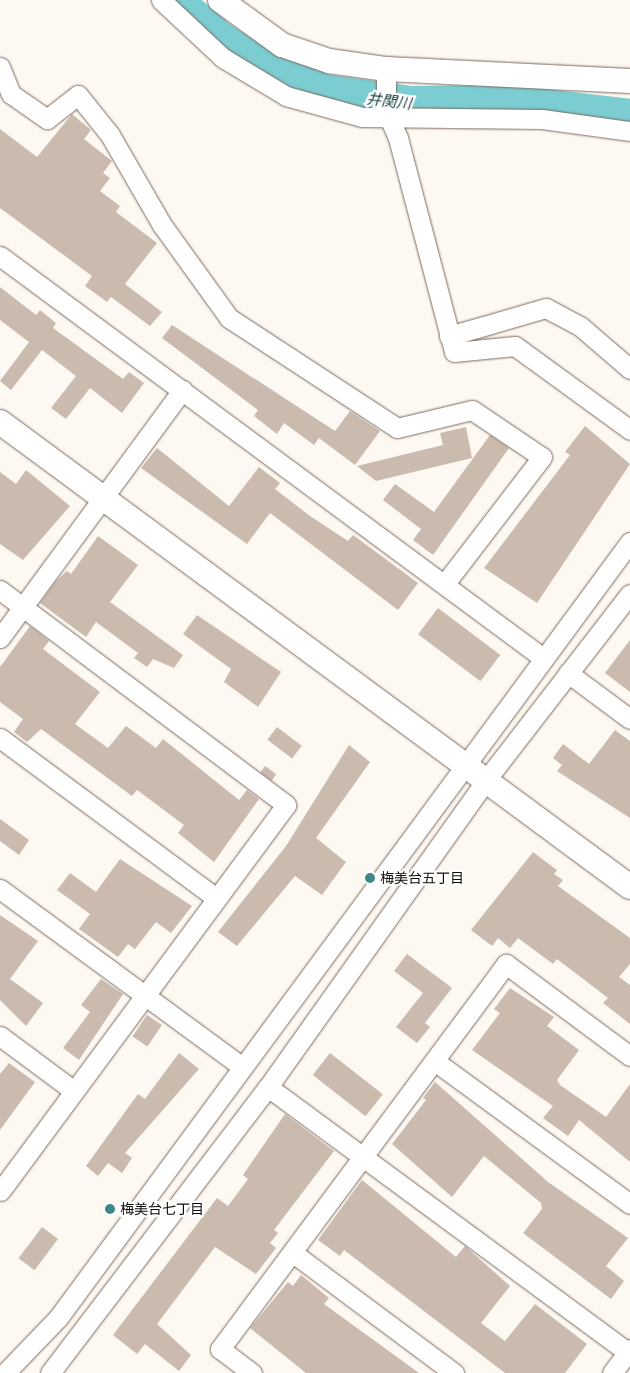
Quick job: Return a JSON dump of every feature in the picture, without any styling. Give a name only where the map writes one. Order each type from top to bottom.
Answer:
[{"type":"street","points":[[161,0],[176,19],[223,58],[286,96],[362,117],[387,115],[542,119],[630,131]]},
{"type":"street","points":[[220,0],[282,45],[386,79],[630,81]]},
{"type":"street","points":[[0,67],[11,94],[47,119],[78,95],[110,134],[162,225],[229,318],[397,428],[472,410],[542,456],[446,582]]},
{"type":"street","points":[[386,79],[387,115],[398,138],[454,352],[515,346],[530,354],[630,430]]},
{"type":"street","points":[[0,256],[446,582],[543,658]]},
{"type":"street","points":[[449,336],[546,308],[580,326],[630,369]]},
{"type":"street","points":[[0,638],[182,390]]},
{"type":"street","points":[[0,422],[468,765],[630,887]]},
{"type":"street","points":[[5,1373],[58,1318],[240,1065],[468,765],[543,658],[630,542]]},
{"type":"street","points":[[0,590],[286,805],[144,992],[74,1090],[1,1187]]},
{"type":"street","points":[[50,1373],[268,1087],[486,780],[630,594]]},
{"type":"street","points":[[568,673],[630,719]]},
{"type":"street","points":[[0,738],[215,897]]},
{"type":"street","points":[[0,889],[144,992],[240,1065]]},
{"type":"street","points":[[252,1373],[220,1349],[436,1062],[506,964],[630,1056]]},
{"type":"street","points":[[0,1036],[74,1090]]},
{"type":"street","points":[[436,1062],[630,1204]]},
{"type":"street","points":[[268,1087],[629,1350],[612,1373]]},
{"type":"street","points":[[293,1253],[454,1373]]},
{"type":"building","points":[[72,114],[91,130],[84,139],[112,161],[103,173],[110,178],[100,191],[120,206],[116,212],[157,243],[125,284],[162,312],[150,326],[111,297],[107,302],[85,286],[92,276],[0,208],[0,129],[37,157]]},
{"type":"building","points":[[0,287],[36,315],[40,310],[56,323],[53,328],[123,379],[129,372],[144,383],[122,413],[90,388],[66,419],[51,408],[76,376],[42,350],[11,390],[0,381],[29,342],[0,320]]},
{"type":"building","points":[[172,325],[335,431],[350,411],[380,431],[355,465],[319,438],[314,445],[284,423],[277,434],[254,416],[258,410],[162,338]]},
{"type":"building","points":[[585,426],[630,464],[537,603],[484,568],[570,455],[565,452]]},
{"type":"building","points":[[466,427],[472,458],[376,481],[357,466],[443,445],[440,433]]},
{"type":"building","points":[[490,435],[509,448],[433,555],[413,540],[421,529],[383,500],[395,484],[434,512]]},
{"type":"building","points":[[157,448],[229,506],[259,467],[280,483],[275,489],[310,516],[348,541],[353,535],[418,583],[398,610],[270,513],[247,544],[141,468]]},
{"type":"building","points":[[26,470],[70,506],[23,560],[0,544],[0,472],[16,484]]},
{"type":"building","points":[[98,536],[138,565],[110,602],[183,655],[174,668],[153,659],[147,667],[134,658],[138,653],[96,622],[86,637],[40,603],[56,581],[67,571],[71,574]]},
{"type":"building","points":[[438,608],[500,655],[480,681],[418,634]]},
{"type":"building","points":[[197,615],[281,672],[258,707],[224,682],[231,669],[183,634]]},
{"type":"building","points":[[30,626],[49,641],[43,649],[100,692],[75,724],[108,748],[126,726],[156,748],[163,739],[239,800],[247,790],[259,799],[214,862],[178,833],[184,825],[137,790],[132,796],[41,729],[27,742],[14,732],[23,719],[0,702],[0,667]]},
{"type":"building","points":[[630,640],[630,692],[605,673]]},
{"type":"building","points":[[277,727],[302,746],[292,758],[267,740]]},
{"type":"building","points":[[615,730],[630,741],[630,818],[557,771],[562,765],[553,758],[563,744],[589,764]]},
{"type":"building","points":[[349,745],[370,762],[316,838],[346,862],[322,895],[295,876],[237,946],[218,932],[286,846]]},
{"type":"building","points":[[265,766],[276,774],[272,781],[260,772]]},
{"type":"building","points":[[0,819],[29,840],[19,855],[0,841]]},
{"type":"building","points":[[533,852],[557,870],[554,874],[563,880],[558,886],[630,938],[630,964],[619,977],[630,985],[630,1024],[603,1003],[608,998],[557,959],[553,964],[518,938],[510,948],[498,938],[492,946],[471,930]]},
{"type":"building","points":[[120,859],[192,906],[171,933],[156,922],[135,949],[128,944],[118,957],[79,929],[90,914],[57,890],[70,873],[96,892]]},
{"type":"building","points":[[0,915],[38,941],[10,979],[43,1003],[26,1026],[0,1000]]},
{"type":"building","points":[[407,954],[452,988],[425,1023],[430,1027],[417,1043],[396,1027],[423,993],[394,971]]},
{"type":"building","points":[[101,979],[123,994],[79,1060],[63,1048],[90,1012],[81,1005]]},
{"type":"building","points":[[510,988],[554,1017],[547,1026],[579,1050],[557,1080],[560,1085],[606,1117],[630,1084],[630,1162],[579,1120],[568,1136],[543,1118],[553,1106],[472,1050],[500,1013],[494,1009]]},
{"type":"building","points":[[147,1015],[162,1025],[147,1047],[132,1037]]},
{"type":"building","points":[[179,1053],[199,1069],[125,1153],[132,1158],[122,1173],[108,1163],[98,1176],[86,1166],[138,1094],[145,1099]]},
{"type":"building","points":[[330,1053],[383,1094],[366,1116],[313,1075]]},
{"type":"building","points":[[9,1063],[35,1082],[0,1130],[0,1074]]},
{"type":"building","points":[[435,1082],[548,1182],[628,1238],[606,1266],[624,1281],[611,1299],[523,1233],[542,1209],[541,1203],[484,1156],[452,1197],[392,1144],[426,1100],[423,1098]]},
{"type":"building","points":[[285,1114],[334,1151],[274,1230],[278,1233],[270,1243],[276,1248],[256,1274],[215,1247],[157,1324],[191,1355],[179,1371],[145,1344],[137,1354],[113,1335],[217,1198],[228,1206],[248,1179],[243,1175]]},
{"type":"building","points":[[362,1180],[456,1257],[465,1246],[510,1286],[481,1323],[505,1341],[535,1304],[587,1344],[565,1373],[505,1373],[344,1250],[340,1256],[318,1240]]},
{"type":"building","points":[[42,1227],[58,1239],[35,1270],[19,1258]]},
{"type":"building","points":[[301,1275],[329,1298],[324,1304],[419,1373],[306,1373],[250,1328],[288,1282],[293,1286]]},
{"type":"waterway","name":"井関川","points":[[174,0],[221,40],[259,64],[324,92],[411,104],[513,103],[630,117]]},
{"type":"place","name":"梅美台五丁目","points":[[370,878]]},
{"type":"place","name":"梅美台七丁目","points":[[110,1209]]}]
